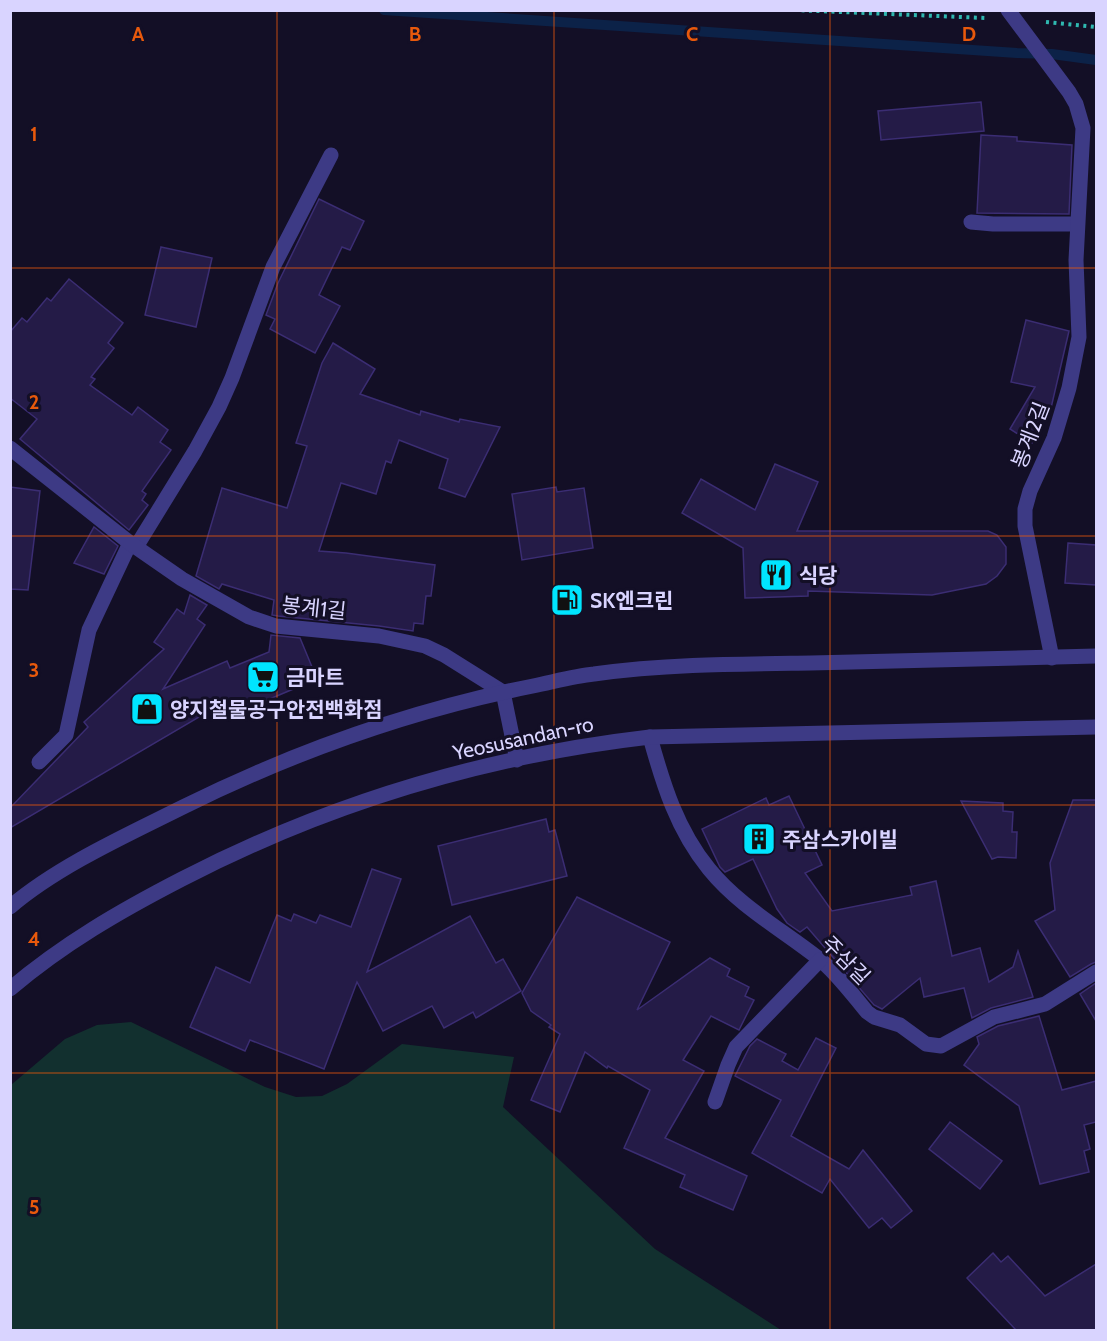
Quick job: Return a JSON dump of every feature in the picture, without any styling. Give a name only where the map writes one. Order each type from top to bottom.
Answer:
[{"type":"street","name":"봉계2길","points":[[1014,20],[1069,92],[1080,114],[1083,128],[1077,225],[1078,337],[1076,357],[1054,438],[1030,491],[1025,509],[1025,526],[1052,658]]},
{"type":"street","points":[[39,762],[66,735],[89,630],[133,545],[195,451],[219,407],[273,267],[331,155]]},
{"type":"street","points":[[970,222],[1011,225],[1077,225]]},
{"type":"street","name":"봉계1길","points":[[10,448],[133,545],[182,579],[262,623],[406,640],[444,655],[503,692]]},
{"type":"street","points":[[10,907],[51,878],[97,851],[253,774],[391,722],[503,692],[591,674],[666,666],[1096,656]]},
{"type":"street","points":[[503,692],[517,760]]},
{"type":"street","name":"Yeosusandan-ro","points":[[10,990],[56,952],[107,919],[256,842],[332,811],[394,790],[517,760],[592,743],[650,736],[1096,727]]},
{"type":"street","name":"주삼길","points":[[650,736],[661,777],[676,816],[709,869],[734,895],[820,960],[874,1017],[900,1025],[918,1039],[935,1046],[948,1043],[994,1017],[1045,1005],[1096,972]]},
{"type":"street","points":[[715,1102],[736,1047],[820,960]]},
{"type":"path","points":[[794,10],[1014,20],[1096,27]]},
{"type":"green space","points":[[131,1022],[265,1087],[296,1097],[322,1096],[347,1084],[402,1044],[514,1057],[503,1107],[655,1249],[781,1330],[11,1330],[11,1085],[65,1039],[97,1025]]},
{"type":"building","points":[[981,102],[984,131],[881,140],[878,111]]},
{"type":"building","points":[[981,135],[1017,137],[1017,141],[1072,145],[1069,214],[977,213]]},
{"type":"building","points":[[319,199],[364,221],[350,250],[342,247],[319,295],[340,306],[315,353],[270,329],[275,319],[266,315],[278,283]]},
{"type":"building","points":[[161,247],[212,258],[196,327],[145,315]]},
{"type":"building","points":[[69,279],[123,323],[108,343],[114,348],[91,377],[95,379],[90,385],[132,415],[138,407],[168,430],[160,442],[171,450],[142,491],[146,494],[142,500],[148,505],[129,530],[20,439],[37,419],[10,398],[10,332],[22,318],[27,322],[47,298],[51,301]]},
{"type":"building","points":[[1026,320],[1069,331],[1051,408],[1032,443],[1010,429],[1035,387],[1011,382]]},
{"type":"building","points":[[333,343],[375,369],[360,394],[420,415],[421,411],[459,422],[460,419],[500,427],[465,497],[439,488],[448,459],[399,440],[391,463],[386,461],[376,494],[341,483],[319,551],[435,565],[431,596],[426,596],[423,624],[414,623],[413,631],[272,615],[274,600],[222,584],[219,589],[196,576],[222,488],[287,508],[307,446],[296,443],[322,363]]},
{"type":"building","points":[[775,464],[818,482],[797,531],[988,531],[997,535],[1006,547],[1006,564],[997,576],[986,584],[932,595],[808,591],[808,596],[745,598],[743,548],[682,513],[701,479],[755,510]]},
{"type":"building","points":[[10,487],[40,491],[28,590],[10,589]]},
{"type":"building","points":[[556,487],[557,492],[584,488],[593,548],[522,560],[512,494]]},
{"type":"building","points":[[94,527],[118,546],[104,574],[74,563]]},
{"type":"building","points":[[1068,543],[1096,545],[1096,585],[1065,583]]},
{"type":"building","points":[[190,595],[207,605],[197,619],[205,625],[163,689],[227,661],[230,668],[269,652],[271,635],[300,638],[317,679],[227,717],[221,704],[10,828],[10,808],[88,727],[84,722],[164,649],[154,642],[177,609],[184,614]]},
{"type":"building","points":[[789,796],[822,865],[805,873],[832,911],[912,895],[910,887],[936,881],[952,956],[980,948],[989,982],[1013,967],[1018,951],[1033,997],[991,1008],[972,1018],[964,988],[924,997],[920,978],[882,1009],[874,1005],[807,927],[800,932],[787,923],[777,909],[753,859],[725,872],[720,867],[702,829],[766,798],[769,805]]},
{"type":"building","points":[[1073,800],[1096,800],[1096,962],[1070,977],[1035,921],[1055,910],[1050,863]]},
{"type":"building","points":[[961,801],[1003,803],[1003,811],[1013,812],[1012,832],[1017,832],[1016,858],[992,859]]},
{"type":"building","points":[[546,819],[549,832],[555,830],[567,876],[452,905],[438,846]]},
{"type":"building","points":[[372,869],[401,879],[367,972],[470,916],[496,963],[503,959],[521,991],[476,1018],[473,1012],[444,1028],[432,1006],[383,1031],[357,982],[324,1069],[250,1040],[245,1051],[190,1027],[216,967],[250,983],[277,915],[291,921],[294,914],[316,923],[320,915],[351,927]]},
{"type":"building","points":[[577,897],[670,942],[637,1010],[710,958],[730,969],[727,976],[749,987],[745,996],[754,1000],[739,1030],[711,1016],[683,1060],[704,1071],[665,1138],[747,1176],[733,1210],[680,1187],[685,1175],[624,1148],[650,1090],[608,1066],[607,1068],[585,1052],[560,1112],[531,1100],[560,1034],[531,1011],[522,993]]},
{"type":"building","points":[[1096,983],[1096,1021],[1080,994]]},
{"type":"building","points":[[1039,1016],[1062,1090],[1096,1081],[1096,1122],[1084,1125],[1090,1149],[1084,1151],[1089,1172],[1040,1184],[1019,1106],[964,1065],[979,1044],[977,1037],[998,1026]]},
{"type":"building","points":[[816,1038],[836,1048],[791,1136],[849,1169],[863,1150],[912,1211],[891,1228],[882,1218],[869,1228],[830,1179],[822,1193],[752,1153],[781,1100],[735,1076],[750,1046],[757,1039],[786,1054],[782,1061],[798,1070]]},
{"type":"building","points":[[950,1122],[1002,1161],[980,1189],[929,1149]]},
{"type":"building","points":[[993,1253],[1001,1262],[1008,1256],[1045,1296],[1096,1264],[1096,1330],[1016,1330],[967,1278]]},
{"type":"waterway","points":[[384,10],[1052,54],[1096,60]]},
{"type":"place","name":"식당","points":[[776,575]]},
{"type":"place","name":"SK엔크린","points":[[567,600]]},
{"type":"place","name":"금마트","points":[[263,677]]},
{"type":"place","name":"양지철물공구안전백화점","points":[[147,709]]},
{"type":"place","name":"주삼스카이빌","points":[[759,839]]}]
